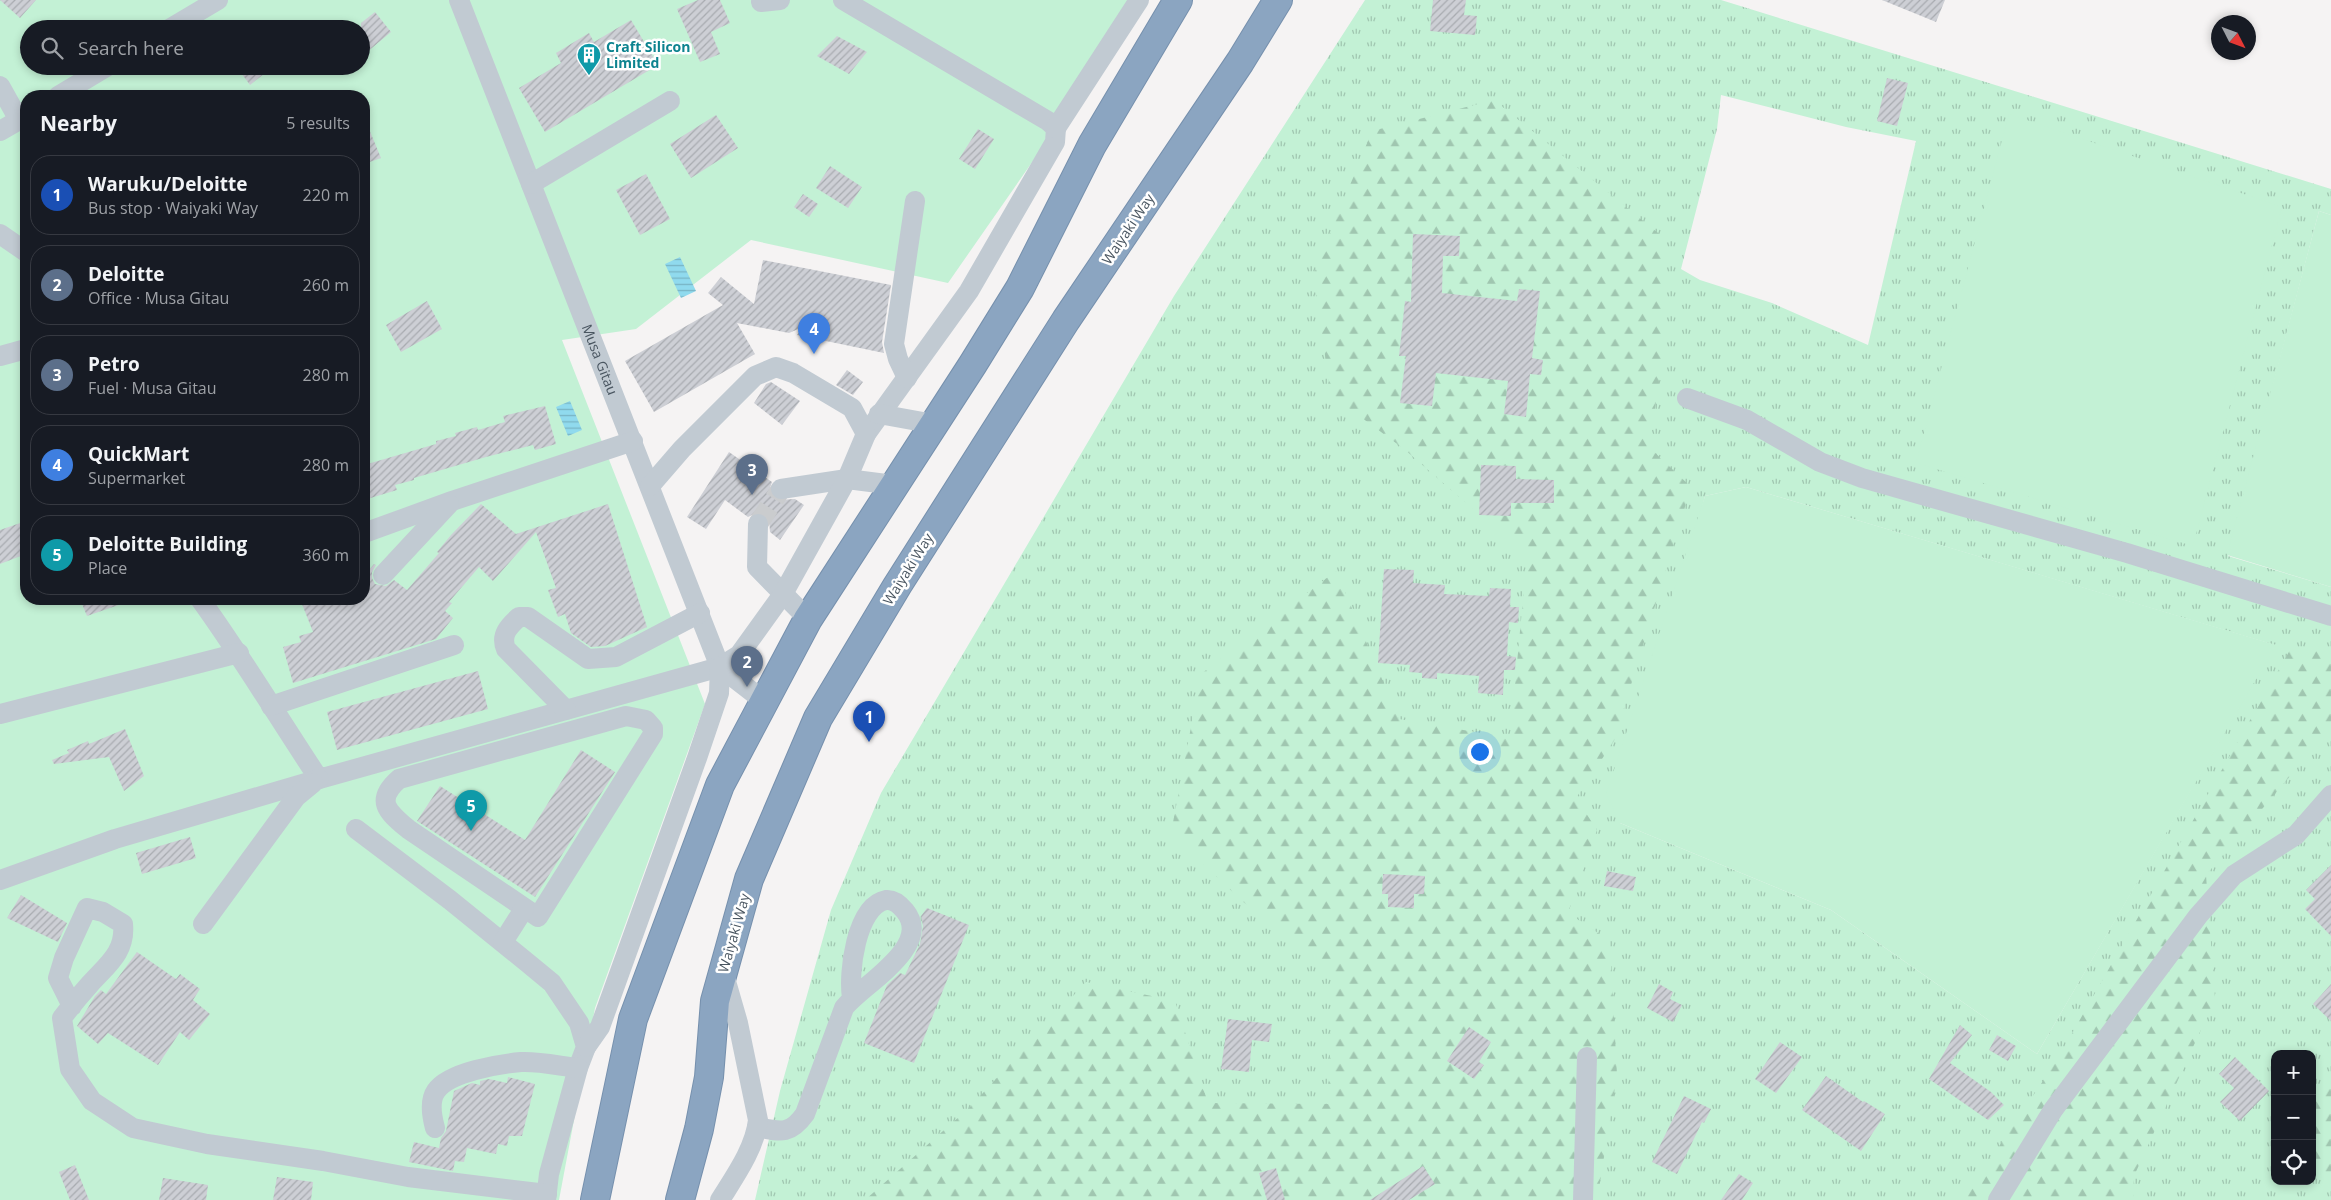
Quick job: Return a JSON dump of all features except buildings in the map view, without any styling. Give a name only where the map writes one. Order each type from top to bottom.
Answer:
[{"type":"highway","points":[[595,1200],[633,1019],[720,785],[808,620],[1020,288],[1092,145],[1178,0]]},
{"type":"highway","name":"Waiyaki Way","points":[[680,1200],[699,1129],[707,1085],[715,1001],[749,878],[818,718],[897,586],[1066,320],[1234,70],[1278,0]]},
{"type":"street","name":"Musa Gitau","points":[[459,0],[720,667]]},
{"type":"street","points":[[843,0],[1048,121],[1056,128]]},
{"type":"street","points":[[0,880],[115,839],[319,779],[720,667],[739,655],[783,594],[847,479],[866,434],[969,291],[1055,142],[1056,128],[1140,0]]},
{"type":"street","points":[[182,20],[208,2]]},
{"type":"street","points":[[68,90],[93,75]]},
{"type":"street","points":[[0,86],[20,114]]},
{"type":"street","points":[[531,184],[670,101]]},
{"type":"street","points":[[0,131],[20,120]]},
{"type":"street","points":[[907,378],[898,359],[894,344],[915,201]]},
{"type":"street","points":[[0,234],[20,248]]},
{"type":"street","points":[[0,356],[20,351]]},
{"type":"street","points":[[650,486],[682,449],[755,376],[776,367],[793,373],[852,408],[866,434]]},
{"type":"street","points":[[1688,398],[1748,420],[1820,462],[1862,478],[2127,553],[2331,616]]},
{"type":"street","points":[[879,414],[934,424]]},
{"type":"street","points":[[370,531],[452,501],[633,441]]},
{"type":"street","points":[[781,489],[847,479],[894,485]]},
{"type":"street","points":[[383,575],[452,501]]},
{"type":"street","points":[[758,524],[757,567],[808,620]]},
{"type":"street","points":[[204,605],[239,653],[319,779]]},
{"type":"street","points":[[566,710],[506,649],[503,642],[505,633],[519,616],[528,617],[588,659],[616,657],[700,613]]},
{"type":"street","points":[[271,706],[454,645]]},
{"type":"street","points":[[0,714],[239,653]]},
{"type":"street","points":[[720,667],[764,701]]},
{"type":"street","points":[[72,1006],[62,1018],[70,1069],[92,1101],[133,1128],[207,1144],[323,1161],[408,1178],[547,1197],[549,1174],[578,1068],[586,1046],[600,1027],[697,758],[719,693],[720,667]]},
{"type":"street","points":[[626,716],[646,720],[654,728],[653,734],[538,917],[524,909],[408,829],[388,813],[385,798],[388,788],[399,779],[626,716]]},
{"type":"street","points":[[203,924],[296,797],[319,779]]},
{"type":"street","points":[[1998,1200],[2053,1110],[2198,916],[2234,875],[2296,834],[2331,795]]},
{"type":"street","points":[[356,829],[503,942],[552,983],[579,1023],[586,1046]]},
{"type":"street","points":[[503,942],[524,909]]},
{"type":"street","points":[[720,1200],[750,1148],[757,1127],[755,1104],[738,1023],[724,971]]},
{"type":"street","points":[[757,1127],[788,1130],[796,1126],[805,1114],[844,1008],[852,998]]},
{"type":"street","points":[[1583,1200],[1587,1057]]},
{"type":"street","points":[[435,1128],[430,1114],[435,1091],[453,1077],[479,1069],[522,1062],[578,1068]]},
{"type":"green space","points":[[0,0],[1145,0],[948,283],[751,240],[636,329],[562,340],[705,704],[595,1008],[559,1200],[0,1200]]},
{"type":"green space","points":[[1365,0],[1721,0],[2331,189],[2331,215],[2319,211],[2228,556],[2331,587],[2331,1200],[755,1200],[780,1091],[831,910],[881,793],[1174,296]],"holes":[[[1721,95],[1846,127],[1916,141],[1868,345],[1772,303],[1700,280],[1681,269],[1717,129]],[[1746,487],[2275,645],[2037,1054],[1831,910],[1620,823],[1705,496]]]},
{"type":"green space","points":[[1494,100],[1663,237],[1661,369],[1649,447],[1691,487],[1614,741],[1576,798],[1597,830],[1568,913],[1610,941],[1617,1075],[1600,1182],[1595,1200],[865,1200],[969,1108],[1086,982],[1175,1001],[1208,1103],[1328,1104],[1333,972],[1242,901],[1171,833],[1201,674],[1336,571],[1399,719],[1510,738],[1527,556],[1404,449],[1331,395],[1313,276],[1372,131]]},
{"type":"green space","points":[[2009,114],[2282,207],[2193,546],[1916,463]]},
{"type":"green space","points":[[2319,211],[2331,215],[2331,587],[2227,555]]},
{"type":"green space","points":[[1746,487],[2276,645],[2037,1054],[1831,910],[1620,823],[1606,794],[1705,496]]},
{"type":"green space","points":[[2291,648],[2331,653],[2331,728],[2206,875],[2215,999],[2134,1176],[2133,1200],[1945,1200],[1971,1188],[2057,1060]]},
{"type":"green space","points":[[2329,1088],[2331,1089],[2331,1182],[2316,1174],[2316,1102]]},
{"type":"water","points":[[680,257],[696,291],[681,298],[665,264]]},
{"type":"water","points":[[570,401],[582,430],[568,436],[556,407]]},
{"type":"tunnel","points":[[758,524],[781,489]]},
{"type":"place","name":"Craft Silicon Limited","points":[[589,76]]},
{"type":"place","name":"QuickMart","points":[[814,354]]},
{"type":"place","name":"Petro","points":[[752,495]]},
{"type":"place","name":"Deloitte","points":[[747,687]]},
{"type":"place","name":"Waruku/Deloitte","points":[[869,742]]},
{"type":"place","name":"Deloitte Building","points":[[471,831]]}]
